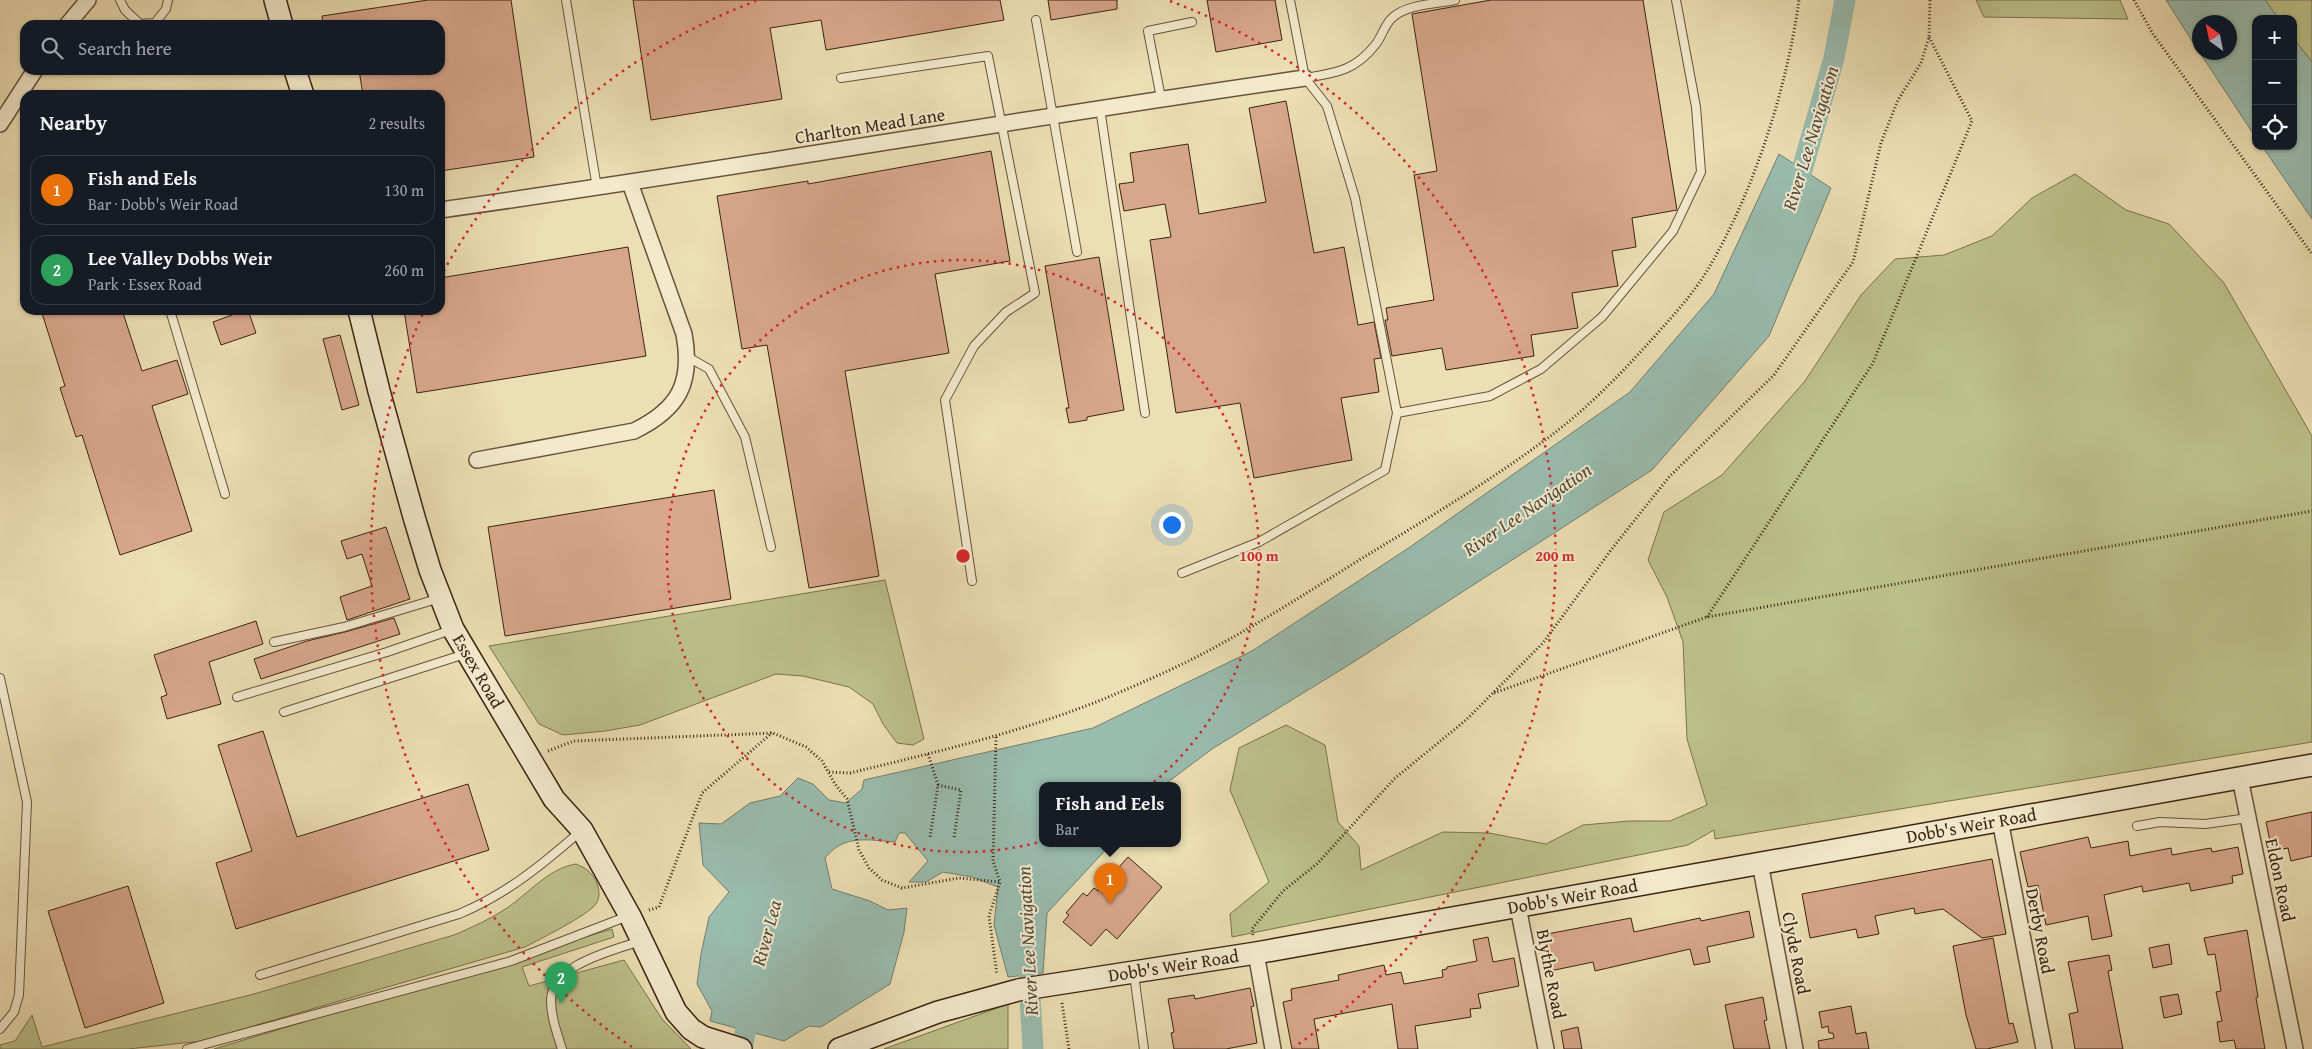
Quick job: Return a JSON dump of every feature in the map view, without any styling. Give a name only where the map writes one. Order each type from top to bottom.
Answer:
[{"type":"street","points":[[71,20],[88,0]]},
{"type":"street","points":[[275,0],[281,20]]},
{"type":"street","points":[[23,90],[33,75]]},
{"type":"street","points":[[297,75],[302,90]]},
{"type":"street","name":"Charlton Mead Lane","points":[[445,209],[630,183],[1161,98],[1305,78]]},
{"type":"street","points":[[0,124],[20,94]]},
{"type":"street","points":[[477,460],[634,431],[656,420],[675,402],[685,380],[688,356],[684,334],[630,183]]},
{"type":"street","name":"Essex Road","points":[[360,315],[379,391],[417,526],[440,598],[453,629],[554,799],[582,830],[630,916],[669,1001],[683,1021],[703,1037],[741,1049]]},
{"type":"street","name":"Dobb's Weir Road","points":[[839,1049],[938,1012],[1006,993],[1256,953],[2312,765]]},
{"type":"street","name":"Eldon Road","points":[[2240,778],[2295,1049]]},
{"type":"street","name":"Derby Road","points":[[2000,820],[2044,1049]]},
{"type":"street","name":"Clyde Road","points":[[1760,863],[1795,1049]]},
{"type":"street","name":"Blythe Road","points":[[1518,907],[1546,1049]]},
{"type":"street","points":[[1256,953],[1273,1049]]},
{"type":"lane","points":[[120,0],[125,10],[136,20]]},
{"type":"lane","points":[[158,20],[166,9],[168,0]]},
{"type":"lane","points":[[566,0],[597,188]]},
{"type":"lane","points":[[1182,574],[1259,542],[1385,470],[1396,413],[1355,198],[1327,106],[1305,78],[1290,0]]},
{"type":"lane","points":[[1305,78],[1342,72],[1361,61],[1376,44],[1392,18],[1406,9],[1455,0]]},
{"type":"lane","points":[[1396,413],[1490,396],[1541,369],[1602,317],[1673,231],[1701,172],[1696,107],[1676,0]]},
{"type":"lane","points":[[1036,20],[1077,252]]},
{"type":"lane","points":[[1161,98],[1148,32],[1192,22]]},
{"type":"lane","points":[[841,78],[988,56],[1035,293],[1006,312],[974,346],[945,400],[972,581]]},
{"type":"lane","points":[[1100,108],[1144,413]]},
{"type":"lane","points":[[171,315],[225,494]]},
{"type":"lane","points":[[688,356],[709,369],[745,437],[771,547]]},
{"type":"lane","points":[[274,642],[344,627],[440,598]]},
{"type":"lane","points":[[237,697],[386,652],[453,629]]},
{"type":"lane","points":[[284,712],[467,654]]},
{"type":"lane","points":[[0,678],[27,802],[19,995],[14,1012],[0,1028]]},
{"type":"lane","points":[[2137,826],[2160,822],[2205,824],[2248,818]]},
{"type":"lane","points":[[260,975],[459,914],[488,902],[552,856],[582,830]]},
{"type":"lane","points":[[187,1049],[511,960],[630,916]]},
{"type":"lane","points":[[562,1049],[555,1027],[551,998],[560,979],[569,969],[585,961],[642,940]]},
{"type":"lane","points":[[1134,972],[1144,1049]]},
{"type":"path","points":[[829,772],[850,773],[996,737],[1105,698],[1218,646],[1424,520],[1546,440],[1604,390],[1677,312],[1707,271],[1758,161],[1776,105],[1794,35],[1799,0]]},
{"type":"path","points":[[1256,953],[1252,928],[1284,891],[1318,863],[1394,779],[1466,720],[1542,643],[1611,550],[1669,477],[1774,376],[1853,262],[1881,143],[1898,100],[1921,63],[1929,37],[1930,0]]},
{"type":"path","points":[[2134,0],[2153,34],[2312,254]]},
{"type":"path","points":[[1707,617],[1873,363],[1972,121],[1929,37]]},
{"type":"path","points":[[1491,694],[1707,617],[2312,511]]},
{"type":"path","points":[[531,762],[560,745],[574,741],[773,733],[806,746],[822,761],[847,799],[859,850],[869,868],[882,880],[902,888],[959,878],[1000,882]]},
{"type":"path","points":[[630,916],[659,907],[702,793],[773,733]]},
{"type":"path","points":[[996,737],[993,860],[1000,882],[989,916],[994,961],[1006,993]]},
{"type":"path","points":[[928,754],[938,785],[930,837]]},
{"type":"path","points":[[938,785],[962,790],[954,838]]},
{"type":"path","points":[[1059,984],[1069,1049]]},
{"type":"green space","points":[[1976,0],[2120,0],[2128,19],[1984,17]]},
{"type":"green space","points":[[2265,0],[2312,0],[2312,62],[2297,43],[2297,15],[2276,15]]},
{"type":"green space","points":[[2075,174],[2126,210],[2169,224],[2224,283],[2312,436],[2312,742],[1715,839],[1714,830],[1688,845],[1232,937],[1230,914],[1269,882],[1230,790],[1239,748],[1286,725],[1325,745],[1338,822],[1359,846],[1361,870],[1443,832],[1489,833],[1546,844],[1583,825],[1629,821],[1670,821],[1707,805],[1687,739],[1683,642],[1667,597],[1648,560],[1664,512],[1722,475],[1805,381],[1861,295],[1895,259],[1944,255],[1992,236],[2032,198]]},
{"type":"green space","points":[[885,580],[924,739],[913,745],[897,743],[883,724],[873,704],[849,687],[803,676],[776,674],[640,725],[563,735],[539,724],[489,646]]},
{"type":"green space","points":[[576,864],[588,871],[596,881],[599,898],[596,904],[574,921],[525,947],[202,1041],[128,1049],[0,1049],[0,1045],[15,1041],[32,1015],[42,1047],[254,994],[454,935],[481,923],[507,908],[557,870]]},
{"type":"green space","points":[[612,929],[614,937],[522,967],[529,986],[624,960],[662,1019],[691,1049],[214,1049]]},
{"type":"green space","points":[[1008,1004],[1008,1049],[884,1049]]},
{"type":"water","points":[[2166,0],[2265,0],[2276,15],[2252,15],[2252,132],[2205,60],[2237,60],[2237,15],[2192,15],[2192,41]]},
{"type":"water","points":[[2297,43],[2312,62],[2312,219],[2265,150],[2297,150]]},
{"type":"water","points":[[1779,154],[1831,188],[1769,336],[1652,470],[1352,663],[1212,749],[1168,782],[1039,782],[1039,847],[1108,847],[1047,913],[1043,973],[1008,977],[994,925],[998,887],[972,877],[943,872],[926,882],[909,882],[928,861],[905,833],[899,833],[895,842],[857,840],[848,842],[832,850],[825,858],[832,889],[870,901],[888,910],[907,908],[904,932],[890,984],[821,1027],[809,1026],[784,1041],[710,1021],[712,1011],[697,984],[701,954],[709,917],[729,892],[703,865],[699,823],[721,824],[750,803],[780,796],[798,778],[813,784],[829,800],[846,803],[862,789],[864,780],[1093,728],[1252,651],[1410,547],[1630,392],[1714,294]]},
{"type":"building","points":[[428,0],[511,0],[534,157],[445,170],[445,90],[362,90],[360,75],[445,75],[445,20],[322,20],[322,16]]},
{"type":"building","points":[[633,0],[1000,0],[1004,20],[826,50],[821,20],[770,28],[782,99],[651,120]]},
{"type":"building","points":[[1048,0],[1117,0],[1117,9],[1051,20]]},
{"type":"building","points":[[1207,0],[1275,0],[1282,40],[1216,52]]},
{"type":"building","points":[[1491,0],[1643,0],[1677,210],[1632,218],[1636,247],[1612,251],[1618,286],[1572,293],[1578,328],[1531,335],[1534,356],[1446,370],[1442,348],[1392,356],[1385,320],[1388,320],[1386,308],[1434,300],[1414,175],[1437,171],[1412,14]]},
{"type":"building","points":[[1286,101],[1314,253],[1344,247],[1358,325],[1374,322],[1381,358],[1374,359],[1379,392],[1341,398],[1352,460],[1254,478],[1240,403],[1176,413],[1150,240],[1171,237],[1165,204],[1124,211],[1119,184],[1134,182],[1130,153],[1188,144],[1199,214],[1266,202],[1249,108]]},
{"type":"building","points":[[991,151],[1010,261],[935,274],[949,353],[845,371],[879,576],[809,588],[767,345],[742,349],[717,196],[808,181],[808,184]]},
{"type":"building","points":[[628,247],[646,356],[417,393],[405,315],[445,315],[445,277]]},
{"type":"building","points":[[1099,257],[1124,410],[1087,417],[1087,420],[1069,423],[1066,408],[1069,408],[1045,266]]},
{"type":"building","points":[[43,315],[124,315],[142,371],[177,360],[188,394],[152,406],[192,531],[120,555],[82,435],[76,437],[60,388],[65,386]]},
{"type":"building","points":[[232,315],[250,315],[256,333],[221,345],[213,322]]},
{"type":"building","points":[[340,335],[359,405],[342,410],[323,339]]},
{"type":"building","points":[[714,490],[731,599],[505,636],[488,527]]},
{"type":"building","points":[[386,527],[410,599],[347,620],[340,597],[372,586],[362,554],[347,559],[341,541]]},
{"type":"building","points":[[394,618],[400,634],[261,679],[254,659],[307,641]]},
{"type":"building","points":[[256,621],[263,644],[209,662],[221,704],[167,719],[161,697],[167,695],[154,655]]},
{"type":"building","points":[[263,731],[297,837],[468,784],[489,850],[236,929],[216,863],[252,851],[218,745]]},
{"type":"building","points":[[2312,812],[2312,856],[2291,861],[2288,848],[2272,851],[2266,822]]},
{"type":"building","points":[[2088,837],[2091,848],[2128,841],[2130,856],[2171,848],[2172,855],[2211,848],[2212,852],[2238,847],[2243,874],[2232,876],[2233,883],[2191,891],[2189,883],[2143,892],[2142,886],[2104,895],[2112,936],[2092,940],[2088,916],[2046,925],[2038,885],[2028,887],[2020,852]]},
{"type":"building","points":[[1128,857],[1162,887],[1117,939],[1106,929],[1091,946],[1063,922],[1069,915],[1066,913],[1083,893],[1087,896],[1094,888],[1098,891]]},
{"type":"building","points":[[1992,859],[2006,934],[1982,938],[1943,909],[1915,914],[1914,908],[1875,916],[1879,934],[1858,938],[1856,929],[1810,938],[1802,894]]},
{"type":"building","points":[[128,886],[164,1003],[85,1028],[48,911]]},
{"type":"building","points":[[1749,911],[1754,937],[1707,947],[1710,962],[1694,965],[1690,949],[1595,971],[1593,962],[1550,971],[1542,935],[1631,918],[1634,932],[1700,918],[1701,921]]},
{"type":"building","points":[[2247,930],[2265,1049],[2236,1049],[2234,1040],[2220,1042],[2217,1022],[2222,1021],[2216,992],[2221,991],[2215,954],[2208,955],[2204,938]]},
{"type":"building","points":[[1488,937],[1493,962],[1514,958],[1519,986],[1478,994],[1481,1008],[1470,1009],[1471,1017],[1415,1026],[1418,1049],[1398,1049],[1392,1004],[1314,1019],[1319,1049],[1292,1049],[1283,1002],[1292,1000],[1291,989],[1339,980],[1338,975],[1384,965],[1386,975],[1401,972],[1404,984],[1443,977],[1442,970],[1447,969],[1447,967],[1477,961],[1473,940]]},
{"type":"building","points":[[1993,938],[2009,1024],[2013,1023],[2018,1042],[1987,1049],[1976,1049],[1966,1015],[1953,946]]},
{"type":"building","points":[[2169,944],[2172,964],[2153,968],[2149,948]]},
{"type":"building","points":[[2109,955],[2112,970],[2108,971],[2123,1049],[2075,1049],[2069,1014],[2078,1012],[2068,962]]},
{"type":"building","points":[[1250,988],[1254,1006],[1251,1007],[1257,1043],[1226,1049],[1174,1049],[1171,1033],[1174,1032],[1168,999],[1194,995],[1195,999]]},
{"type":"building","points":[[2178,994],[2182,1014],[2164,1018],[2160,997]]},
{"type":"building","points":[[1763,997],[1767,1020],[1764,1021],[1770,1049],[1734,1049],[1725,1005]]},
{"type":"building","points":[[1851,1006],[1856,1034],[1866,1032],[1869,1049],[1819,1049],[1818,1041],[1834,1038],[1833,1033],[1829,1033],[1828,1026],[1822,1028],[1819,1012]]},
{"type":"building","points":[[1578,1027],[1582,1049],[1564,1049],[1561,1031]]},
{"type":"waterway","name":"River Lee Navigation","points":[[1794,198],[1834,58],[1845,0]]},
{"type":"waterway","name":"River Lee Navigation","points":[[1027,946],[1033,1049]]},
{"type":"waterway","name":"River Lea","points":[[742,1049],[751,1003]]},
{"type":"place","name":"Fish and Eels","points":[[1110,904]]},
{"type":"place","name":"Lee Valley Dobbs Weir","points":[[561,1003]]}]
